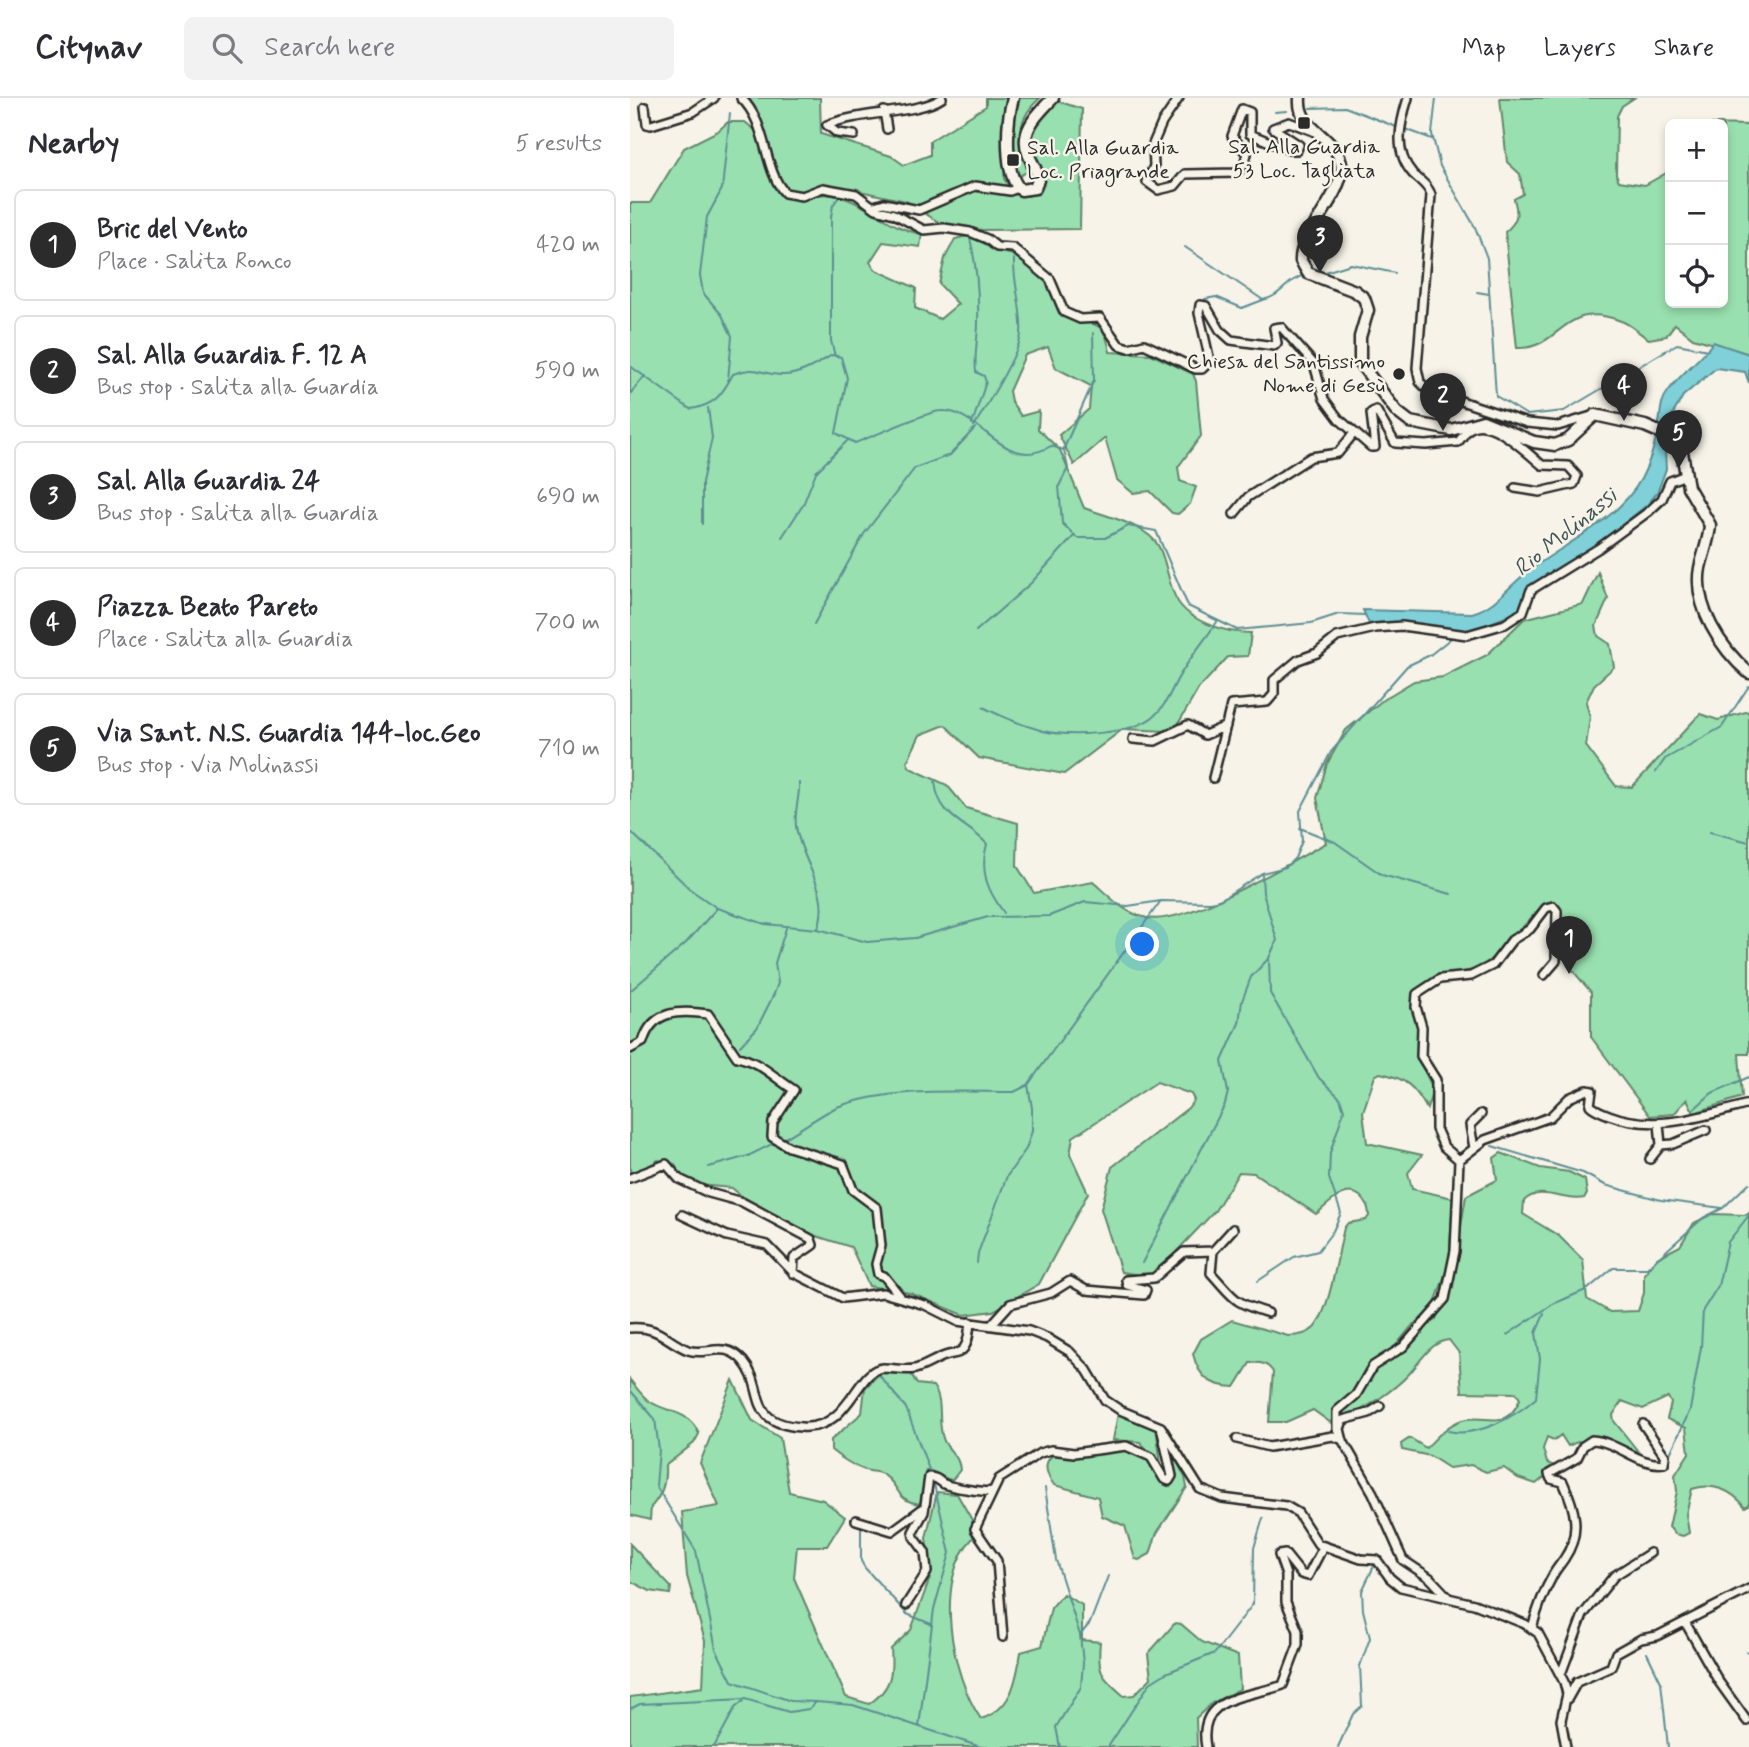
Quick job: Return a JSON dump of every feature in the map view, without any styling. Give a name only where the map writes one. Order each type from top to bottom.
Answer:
[{"type":"main road","points":[[1013,98],[1007,119],[1011,178],[1018,188],[1027,191],[1037,185],[1038,174],[1027,152],[1026,136],[1033,121],[1053,98]]},
{"type":"main road","points":[[1300,98],[1299,110],[1318,134],[1335,148],[1342,164],[1340,179],[1301,251],[1301,261],[1308,273],[1355,291],[1364,298],[1368,310],[1358,354],[1363,369],[1410,422],[1451,430],[1483,421],[1515,437],[1541,444],[1560,444],[1595,415],[1669,435],[1681,446],[1683,476],[1710,525],[1700,569],[1700,599],[1724,648],[1749,673]]},
{"type":"street","points":[[645,107],[647,124],[651,125],[693,112],[714,98]]},
{"type":"street","points":[[741,98],[759,127],[779,184],[785,193],[797,196],[831,189],[856,194],[874,206],[924,230],[944,228],[970,232],[987,239],[995,247],[1018,251],[1049,279],[1064,312],[1080,319],[1100,318],[1119,345],[1129,348],[1144,344],[1196,369],[1202,369],[1210,361],[1198,310],[1200,305],[1208,308],[1223,334],[1236,342],[1274,346],[1277,342],[1273,330],[1281,327],[1310,358],[1324,399],[1354,433],[1375,447],[1371,414],[1375,410],[1379,412],[1390,439],[1398,444],[1458,442],[1476,426],[1515,437],[1542,465],[1568,466],[1577,476],[1574,484],[1540,492],[1514,488]]},
{"type":"street","points":[[854,135],[837,133],[827,125],[859,114],[917,108],[942,98]]},
{"type":"street","points":[[1180,98],[1162,122],[1153,144],[1154,166],[1147,182],[1158,190],[1175,186],[1185,174],[1237,173],[1244,165],[1247,154],[1232,136],[1242,109],[1250,112],[1248,133],[1289,150],[1297,150],[1299,145],[1273,128],[1289,122],[1318,134]]},
{"type":"street","points":[[1408,98],[1398,130],[1400,144],[1406,164],[1429,188],[1431,195],[1417,368],[1420,382],[1434,393],[1527,423],[1558,426],[1595,415]]},
{"type":"street","points":[[884,111],[887,129]]},
{"type":"street","points":[[874,206],[884,203],[919,210],[971,187],[991,186],[1010,191],[1018,188]]},
{"type":"street","points":[[1234,514],[1248,497],[1311,457],[1338,453],[1354,433]]},
{"type":"street","points":[[1213,778],[1231,705],[1267,702],[1274,694],[1272,684],[1278,675],[1298,660],[1317,653],[1337,637],[1375,628],[1436,629],[1467,635],[1517,618],[1523,612],[1531,590],[1599,548],[1648,512],[1662,499],[1670,481],[1683,476]]},
{"type":"street","points":[[1133,739],[1156,741],[1188,725],[1205,735],[1227,726]]},
{"type":"street","points":[[1459,1160],[1444,1147],[1436,1129],[1436,1080],[1421,1056],[1422,1027],[1416,1007],[1417,994],[1440,979],[1471,976],[1493,965],[1512,940],[1530,929],[1546,908],[1553,905],[1556,911],[1556,961],[1544,975]]},
{"type":"street","points":[[630,1049],[643,1042],[648,1025],[656,1018],[692,1012],[708,1014],[737,1057],[753,1059],[770,1075],[794,1090],[773,1122],[772,1137],[789,1147],[843,1164],[853,1190],[877,1209],[881,1246],[876,1264],[878,1274],[884,1276],[900,1297]]},
{"type":"street","points":[[1447,1597],[1430,1578],[1403,1560],[1373,1493],[1337,1429],[1337,1411],[1356,1395],[1373,1366],[1403,1347],[1444,1299],[1455,1251],[1459,1160],[1485,1140],[1552,1116],[1569,1098],[1587,1090],[1592,1091],[1590,1105],[1595,1109],[1621,1120],[1659,1124],[1749,1104]]},
{"type":"street","points":[[1474,1148],[1470,1127],[1481,1114]]},
{"type":"street","points":[[1650,1159],[1661,1145],[1659,1124]]},
{"type":"street","points":[[1661,1145],[1673,1144],[1706,1130]]},
{"type":"street","points":[[630,1178],[666,1164],[679,1180],[709,1193],[742,1202],[811,1239],[813,1245],[794,1258],[793,1273]]},
{"type":"street","points":[[682,1215],[727,1236],[767,1245],[793,1273],[848,1299],[871,1292],[900,1297],[933,1308],[950,1319],[1029,1331],[1059,1344],[1093,1377],[1105,1400],[1119,1410],[1161,1427],[1200,1489],[1222,1498],[1286,1506],[1298,1513],[1312,1538],[1324,1547],[1361,1559],[1377,1560],[1390,1578],[1401,1587],[1447,1597],[1532,1628],[1561,1674],[1566,1701]]},
{"type":"street","points":[[1233,1229],[1213,1251],[1212,1275],[1219,1279],[1230,1297],[1268,1313]]},
{"type":"street","points":[[992,1324],[1010,1304],[1051,1293],[1070,1281],[1086,1290],[1144,1295],[1146,1290],[1127,1285],[1126,1280],[1154,1278],[1184,1252],[1213,1251]]},
{"type":"street","points":[[630,1328],[658,1330],[690,1351],[715,1348],[735,1354],[745,1363],[759,1405],[768,1416],[778,1423],[802,1427],[823,1426],[833,1420],[869,1376],[881,1368],[913,1369],[961,1352],[967,1343],[970,1322]]},
{"type":"street","points":[[1343,1441],[1340,1429],[1343,1420],[1369,1413],[1380,1406]]},
{"type":"street","points":[[1532,1628],[1552,1575],[1569,1551],[1576,1518],[1563,1482],[1551,1479],[1549,1474],[1577,1458],[1587,1442],[1592,1440],[1614,1444],[1649,1461],[1664,1463],[1665,1456],[1643,1424]]},
{"type":"street","points":[[1003,1637],[997,1562],[975,1529],[1000,1478],[1040,1453],[1059,1449],[1082,1452],[1111,1446],[1143,1451],[1151,1457],[1165,1480],[1170,1480],[1172,1476],[1161,1427]]},
{"type":"street","points":[[1237,1439],[1269,1447],[1333,1436],[1343,1441]]},
{"type":"street","points":[[906,1605],[926,1572],[925,1552],[914,1538],[913,1532],[925,1506],[929,1476],[946,1485],[964,1486],[983,1493],[993,1491]]},
{"type":"street","points":[[856,1520],[892,1531],[904,1525],[925,1506]]},
{"type":"street","points":[[1206,1747],[1206,1723],[1216,1707],[1229,1700],[1283,1685],[1296,1655],[1298,1631],[1286,1602],[1286,1575],[1279,1555],[1286,1554],[1301,1574],[1308,1576],[1324,1547]]},
{"type":"street","points":[[1561,1674],[1583,1615],[1614,1576],[1650,1553]]},
{"type":"street","points":[[1566,1747],[1561,1720],[1566,1701],[1577,1682],[1611,1667],[1616,1653],[1641,1639],[1657,1636],[1749,1589]]},
{"type":"street","points":[[1685,1622],[1719,1682],[1747,1721]]},
{"type":"green space","points":[[748,98],[820,98],[821,134],[891,156],[904,165],[930,155],[930,141],[986,106],[986,98],[1008,98],[1004,119],[1004,179],[1015,194],[1028,196],[1042,186],[1041,172],[1031,144],[1030,136],[1034,127],[1057,101],[1082,109],[1080,229],[982,230],[943,225],[906,201],[855,190],[816,187],[793,194],[782,185]]},
{"type":"green space","points":[[1016,98],[1040,98],[1031,107],[1022,124],[1027,172],[1017,177],[1013,172],[1011,120]]},
{"type":"green space","points":[[1500,98],[1634,98],[1622,106],[1617,116],[1616,174],[1619,181],[1645,185],[1665,174],[1665,308],[1728,308],[1728,124],[1749,125],[1749,354],[1693,338],[1675,324],[1666,336],[1649,339],[1625,322],[1602,316],[1586,316],[1574,320],[1544,341],[1517,348],[1505,232],[1516,218],[1514,199],[1523,194],[1520,174],[1507,162]]},
{"type":"green space","points":[[728,122],[745,122],[761,135],[785,195],[799,198],[825,194],[844,198],[899,226],[922,234],[920,247],[883,242],[870,262],[876,270],[916,288],[915,308],[940,319],[958,304],[939,284],[945,258],[955,239],[967,236],[984,242],[994,250],[1017,256],[1048,283],[1063,314],[1100,328],[1110,352],[1151,354],[1193,374],[1196,381],[1201,436],[1178,467],[1180,481],[1196,487],[1190,504],[1178,514],[1172,513],[1150,491],[1133,493],[1117,480],[1105,438],[1074,465],[1059,435],[1089,409],[1091,386],[1056,368],[1048,347],[1025,355],[1009,391],[1011,401],[1021,416],[1039,411],[1038,429],[1060,450],[1084,508],[1126,522],[1154,539],[1161,552],[1174,594],[1187,611],[1206,624],[1229,631],[1251,633],[1248,656],[1228,657],[1199,688],[1178,724],[1167,731],[1123,729],[1064,774],[979,758],[945,725],[920,735],[907,762],[910,768],[947,785],[966,808],[1018,823],[1017,866],[1034,893],[1093,882],[1118,904],[1139,916],[1165,918],[1238,891],[1326,843],[1317,798],[1327,764],[1346,730],[1384,699],[1414,681],[1443,677],[1487,655],[1524,619],[1583,604],[1598,572],[1608,599],[1596,626],[1598,636],[1610,644],[1614,667],[1594,685],[1586,702],[1590,717],[1586,746],[1616,786],[1632,787],[1700,714],[1718,720],[1749,711],[1749,1054],[1739,1054],[1742,1097],[1694,1113],[1687,1099],[1674,1114],[1650,1116],[1591,1037],[1591,992],[1568,965],[1558,907],[1552,902],[1545,903],[1506,945],[1483,965],[1426,982],[1412,998],[1419,1029],[1418,1057],[1433,1089],[1427,1109],[1409,1085],[1380,1073],[1375,1076],[1363,1112],[1367,1143],[1422,1155],[1408,1173],[1412,1189],[1453,1198],[1449,1263],[1433,1309],[1411,1327],[1394,1348],[1366,1367],[1352,1393],[1334,1411],[1331,1423],[1313,1410],[1286,1422],[1269,1422],[1273,1372],[1266,1365],[1250,1363],[1235,1387],[1219,1385],[1202,1375],[1193,1354],[1201,1339],[1232,1320],[1288,1336],[1305,1334],[1314,1328],[1325,1309],[1344,1228],[1348,1223],[1366,1220],[1369,1216],[1367,1205],[1360,1196],[1348,1192],[1343,1194],[1316,1214],[1254,1173],[1239,1172],[1215,1211],[1156,1273],[1146,1276],[1121,1272],[1101,1209],[1112,1167],[1188,1108],[1194,1100],[1191,1094],[1157,1082],[1073,1137],[1070,1154],[1088,1193],[1039,1284],[993,1311],[964,1315],[910,1293],[869,1286],[851,1247],[813,1235],[753,1206],[732,1188],[698,1185],[679,1176],[675,1164],[658,1160],[643,1170],[630,1173],[630,203],[650,203],[684,148],[718,131]]},
{"type":"green space","points":[[1501,1153],[1540,1168],[1569,1172],[1585,1180],[1587,1194],[1584,1198],[1538,1194],[1524,1201],[1523,1214],[1559,1236],[1583,1260],[1587,1299],[1610,1312],[1638,1311],[1644,1293],[1644,1274],[1657,1258],[1680,1246],[1694,1223],[1712,1214],[1749,1213],[1749,1505],[1745,1507],[1734,1496],[1721,1489],[1699,1487],[1692,1489],[1686,1514],[1689,1533],[1683,1536],[1675,1534],[1669,1527],[1677,1491],[1675,1475],[1689,1453],[1686,1428],[1667,1419],[1671,1403],[1668,1397],[1643,1409],[1622,1401],[1613,1415],[1614,1421],[1641,1455],[1606,1439],[1589,1439],[1568,1446],[1561,1435],[1554,1440],[1547,1437],[1543,1449],[1547,1463],[1557,1467],[1536,1484],[1518,1478],[1504,1468],[1486,1472],[1471,1465],[1449,1468],[1430,1456],[1402,1450],[1401,1444],[1410,1438],[1426,1448],[1447,1428],[1462,1420],[1495,1420],[1509,1416],[1520,1399],[1516,1393],[1462,1392],[1459,1353],[1449,1340],[1431,1348],[1409,1374],[1388,1392],[1370,1405],[1345,1416],[1343,1411],[1358,1397],[1377,1367],[1436,1319],[1453,1275],[1466,1196],[1497,1180],[1494,1158]]},
{"type":"green space","points":[[880,1373],[911,1374],[917,1384],[933,1386],[939,1399],[944,1441],[956,1457],[960,1470],[952,1480],[926,1470],[920,1504],[901,1496],[892,1482],[882,1474],[857,1467],[831,1450],[831,1440],[862,1413],[865,1388]]},
{"type":"green space","points":[[630,1380],[649,1401],[690,1420],[699,1434],[694,1443],[665,1466],[665,1478],[658,1498],[651,1507],[650,1520],[630,1515]]},
{"type":"green space","points":[[733,1380],[752,1420],[780,1438],[789,1492],[823,1500],[845,1517],[827,1546],[797,1546],[794,1578],[846,1697],[869,1704],[882,1693],[889,1681],[891,1649],[911,1630],[931,1575],[926,1538],[937,1492],[957,1494],[972,1520],[973,1538],[961,1555],[953,1577],[951,1627],[961,1678],[981,1719],[1000,1708],[1006,1701],[1011,1693],[1021,1652],[1042,1646],[1051,1608],[1063,1594],[1082,1605],[1082,1640],[1100,1642],[1099,1661],[1102,1673],[1124,1696],[1134,1695],[1151,1678],[1148,1654],[1175,1623],[1181,1624],[1202,1642],[1238,1656],[1240,1689],[1212,1703],[1196,1718],[1197,1747],[630,1747],[630,1697],[703,1687],[705,1641],[687,1576],[682,1512],[719,1506],[700,1463]]},
{"type":"green space","points":[[1118,1413],[1156,1427],[1161,1464],[1140,1442],[1113,1440]]},
{"type":"green space","points":[[1166,1440],[1185,1477],[1187,1487],[1157,1533],[1150,1554],[1139,1560],[1135,1559],[1125,1526],[1102,1516],[1098,1497],[1054,1485],[1047,1473],[1047,1462],[1053,1455],[1080,1457],[1129,1449],[1150,1459],[1161,1482],[1168,1484],[1173,1481]]},
{"type":"green space","points":[[630,1544],[671,1587],[670,1594],[650,1591],[630,1581]]},
{"type":"water","points":[[1713,342],[1749,354],[1749,383],[1745,372],[1716,368],[1683,396],[1664,430],[1666,469],[1657,493],[1647,505],[1596,546],[1529,588],[1520,611],[1471,631],[1397,622],[1369,624],[1363,610],[1472,613],[1480,610],[1495,601],[1541,562],[1604,520],[1631,494],[1641,479],[1650,459],[1665,396]]},
{"type":"waterway","points":[[1436,98],[1432,134],[1440,166],[1475,227],[1487,258],[1496,396],[1527,415],[1564,411],[1677,344],[1708,350]]},
{"type":"waterway","points":[[1310,108],[1345,107],[1399,128]]},
{"type":"waterway","points":[[1275,112],[1287,111]]},
{"type":"waterway","points":[[728,380],[732,336],[722,315],[703,293],[700,275],[707,217],[722,189],[730,113]]},
{"type":"waterway","points":[[1405,129],[1432,139]]},
{"type":"waterway","points":[[835,356],[831,341],[831,217],[833,205],[841,194]]},
{"type":"waterway","points":[[969,234],[977,289],[976,372],[984,376],[986,382],[972,424]]},
{"type":"waterway","points":[[1185,247],[1263,300],[1306,275]]},
{"type":"waterway","points":[[974,426],[1019,343],[1021,325],[1014,259]]},
{"type":"waterway","points":[[1322,273],[1351,264],[1395,273]]},
{"type":"waterway","points":[[1477,292],[1489,294]]},
{"type":"waterway","points":[[1205,299],[1216,297],[1242,308],[1263,300]]},
{"type":"waterway","points":[[1064,448],[1094,380],[1093,333]]},
{"type":"waterway","name":"Rio Molinassi","points":[[630,366],[690,409],[705,405],[716,398],[733,374],[754,370],[788,375],[808,369],[832,355],[841,357],[847,378],[836,433],[855,443],[934,412],[955,413],[1006,447],[1019,452],[1034,452],[1051,446],[1064,450],[1068,468],[1059,486],[1062,523],[1077,538],[1105,538],[1128,526],[1156,531],[1188,606],[1237,630],[1311,623],[1339,614],[1365,615]]},
{"type":"waterway","points":[[630,394],[645,376]]},
{"type":"waterway","points":[[702,524],[702,482],[712,438],[708,408]]},
{"type":"waterway","points":[[814,624],[864,534],[915,468],[950,455],[975,428]]},
{"type":"waterway","points":[[782,537],[803,505],[816,472],[847,441]]},
{"type":"waterway","points":[[976,631],[1031,583],[1075,535]]},
{"type":"waterway","points":[[983,707],[1020,723],[1055,733],[1100,733],[1131,727],[1154,716],[1161,708],[1186,665],[1217,622]]},
{"type":"waterway","points":[[630,831],[691,890],[717,908],[765,924],[818,929],[867,942],[915,938],[988,917],[1049,916],[1085,902],[1128,906],[1161,901],[1220,900],[1262,873],[1286,867],[1295,858],[1302,841],[1300,811],[1331,752],[1407,666],[1430,655],[1455,635]]},
{"type":"waterway","points":[[1656,772],[1665,759],[1722,727],[1749,686]]},
{"type":"waterway","points":[[935,782],[942,804],[948,812],[987,844],[984,864],[986,881],[1004,913]]},
{"type":"waterway","points":[[799,783],[796,826],[819,889],[821,915],[818,928]]},
{"type":"waterway","points":[[1300,828],[1335,842],[1382,875],[1451,894]]},
{"type":"waterway","points":[[1710,832],[1749,842]]},
{"type":"waterway","points":[[1142,1263],[1225,1104],[1228,1092],[1222,1061],[1239,1023],[1242,1001],[1251,977],[1269,958],[1277,940],[1263,893],[1262,875]]},
{"type":"waterway","points":[[781,1140],[837,1107],[880,1096],[947,1091],[1014,1092],[1028,1085],[1160,902]]},
{"type":"waterway","points":[[630,991],[686,943],[717,908]]},
{"type":"waterway","points":[[740,1046],[757,1028],[774,994],[778,983],[775,963],[786,928]]},
{"type":"waterway","points":[[1258,1281],[1294,1257],[1318,1251],[1333,1231],[1341,1213],[1329,1178],[1330,1153],[1344,1110],[1340,1098],[1319,1078],[1270,993],[1269,959]]},
{"type":"waterway","points":[[1694,1109],[1712,1093],[1749,1077]]},
{"type":"waterway","points":[[977,1263],[978,1253],[1007,1176],[1026,1149],[1032,1131],[1028,1085]]},
{"type":"waterway","points":[[709,1167],[748,1156],[776,1142]]},
{"type":"waterway","points":[[1492,1146],[1583,1173],[1605,1185],[1627,1191],[1661,1200],[1722,1208]]},
{"type":"waterway","points":[[1507,1335],[1553,1304],[1588,1289],[1613,1268],[1647,1268],[1703,1218],[1723,1208],[1749,1183]]},
{"type":"waterway","points":[[1669,1456],[1690,1410],[1701,1347],[1703,1310],[1718,1286],[1728,1242],[1749,1215]]},
{"type":"waterway","points":[[1448,1431],[1483,1429],[1507,1419],[1536,1398],[1540,1359],[1536,1333],[1544,1314]]},
{"type":"waterway","points":[[879,1375],[906,1408],[931,1475]]},
{"type":"waterway","points":[[630,1390],[655,1419],[659,1450],[656,1486],[696,1551],[716,1649],[732,1681],[791,1701],[816,1702]]},
{"type":"waterway","points":[[919,1727],[934,1609],[950,1553],[933,1480]]},
{"type":"waterway","points":[[1045,1488],[1056,1560],[1080,1635],[1083,1663],[1081,1687],[1056,1727],[1060,1747]]},
{"type":"waterway","points":[[1108,1747],[1150,1683],[1166,1673],[1215,1653],[1253,1604],[1254,1548],[1263,1518]]},
{"type":"waterway","points":[[861,1523],[861,1561],[865,1568],[907,1614],[931,1624]]},
{"type":"waterway","points":[[1338,1747],[1353,1714],[1362,1706],[1360,1666],[1370,1638],[1363,1610],[1362,1591],[1375,1564]]},
{"type":"waterway","points":[[1081,1634],[1090,1623],[1108,1576]]},
{"type":"waterway","points":[[1647,1653],[1661,1682],[1668,1747]]},
{"type":"waterway","points":[[630,1709],[640,1704],[745,1699],[789,1712],[809,1709],[816,1702],[853,1705],[981,1747]]},
{"type":"waterway","points":[[714,1747],[735,1708],[743,1701]]},
{"type":"place","name":"Sal. Alla Guardia 53 Loc. Tagliata","points":[[1304,123]]},
{"type":"place","name":"Sal. Alla Guardia Loc. Priagrande","points":[[1013,160]]},
{"type":"place","name":"Sal. Alla Guardia 24","points":[[1320,273]]},
{"type":"place","name":"Chiesa del Santissimo Nome di Gesù","points":[[1399,374]]},
{"type":"place","name":"Piazza Beato Pareto","points":[[1624,421]]},
{"type":"place","name":"Sal. Alla Guardia F. 12 A","points":[[1443,431]]},
{"type":"place","name":"Via Sant. N.S. Guardia 144-loc.Geo","points":[[1679,468]]},
{"type":"place","name":"Bric del Vento","points":[[1569,974]]}]
